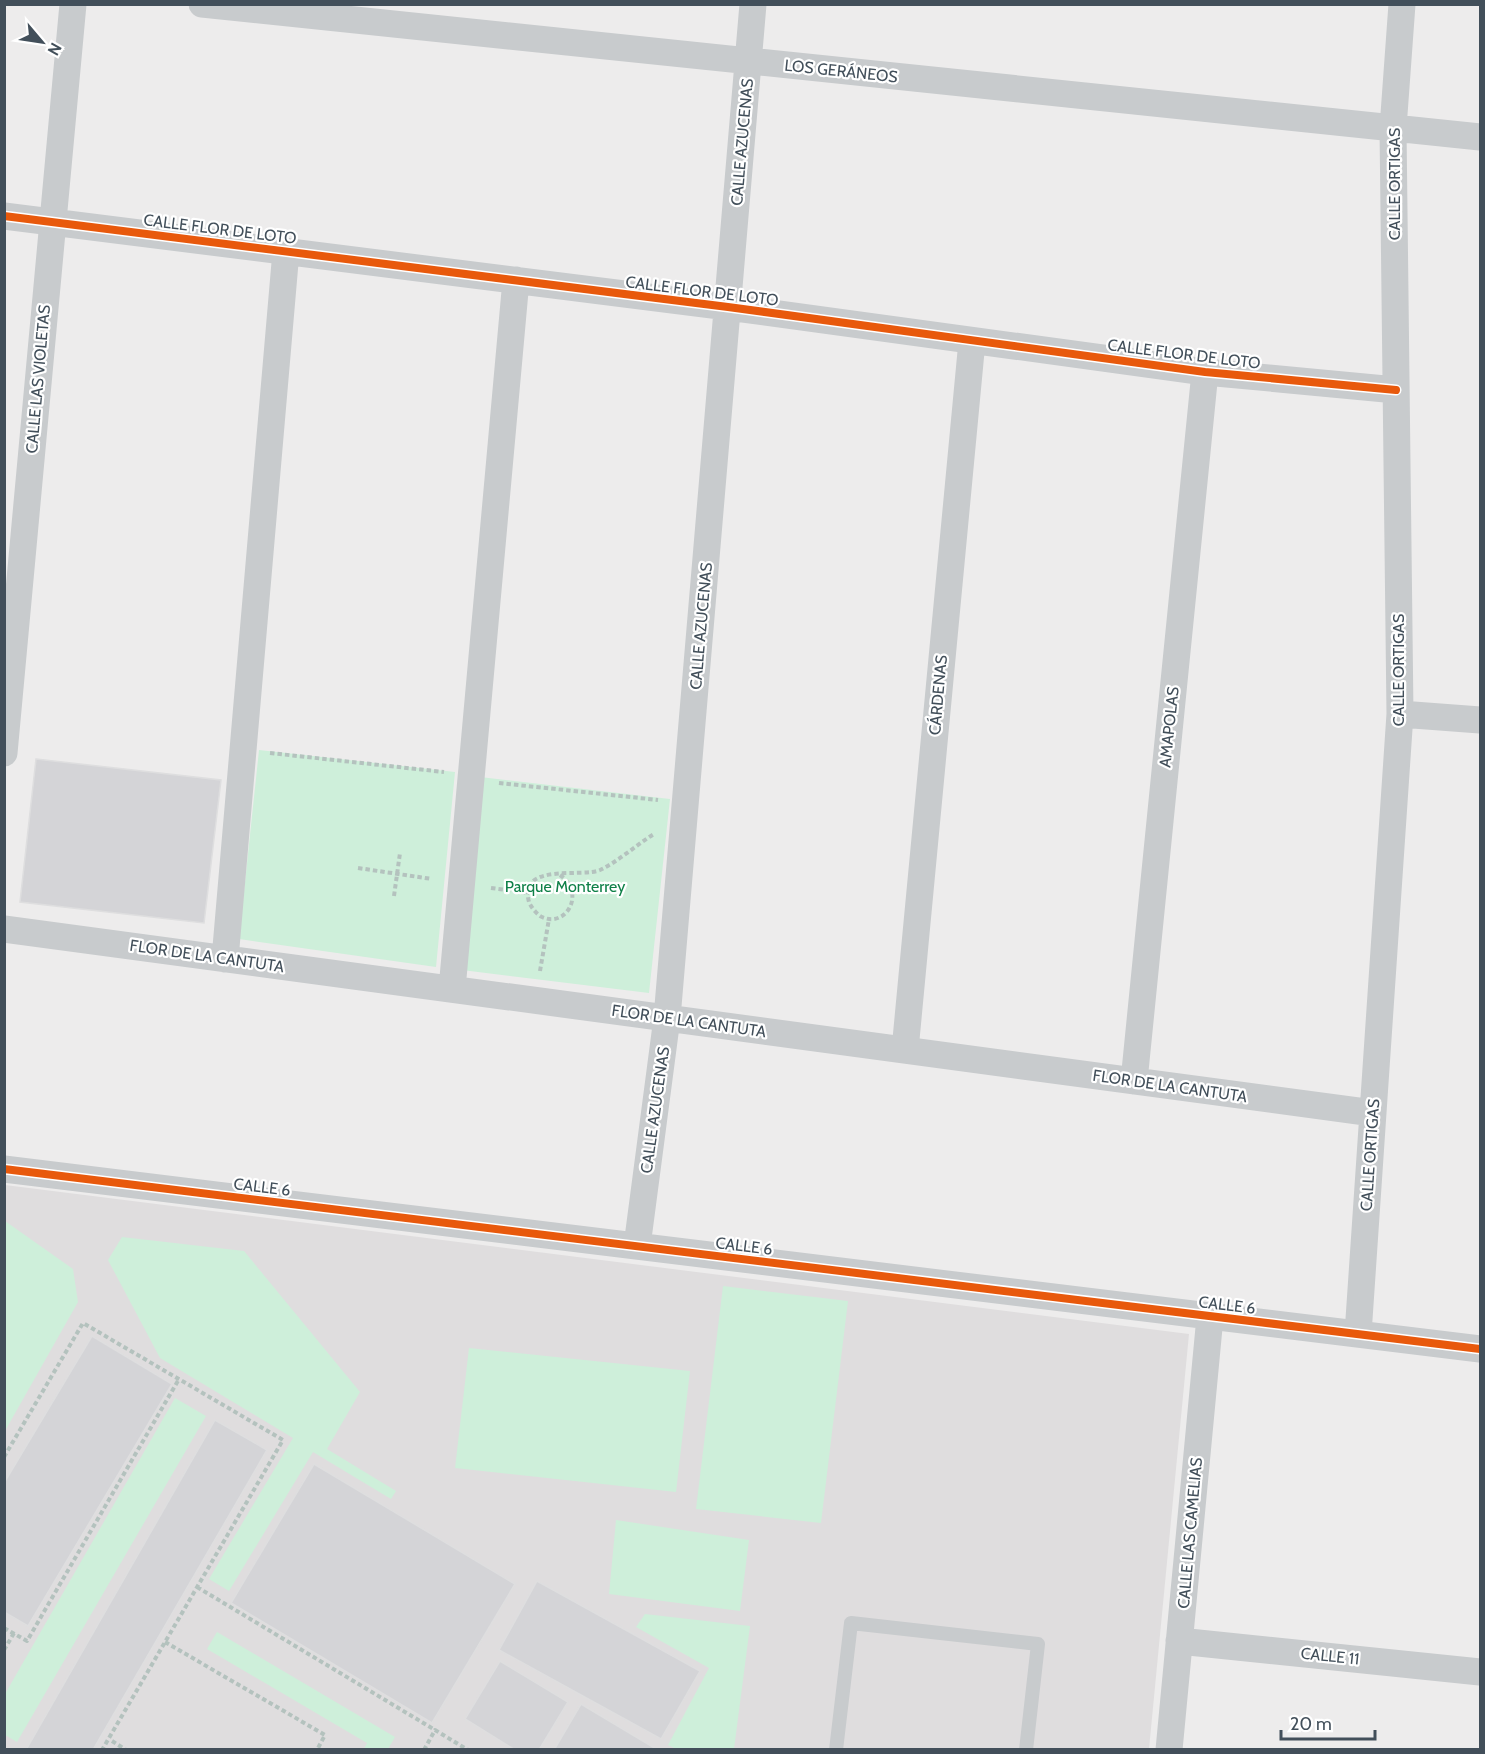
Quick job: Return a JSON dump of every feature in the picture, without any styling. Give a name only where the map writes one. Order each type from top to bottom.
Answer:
[{"type":"street","name":"CALLE LAS VIOLETAS","points":[[4,753],[73,4]]},
{"type":"street","name":"LOS GERÁNEOS","points":[[202,4],[1480,137]]},
{"type":"street","name":"CALLE AZUCENAS","points":[[637,1246],[667,1018],[753,4]]},
{"type":"street","name":"CALLE ORTIGAS","points":[[1358,1334],[1400,714],[1393,128],[1401,4]]},
{"type":"street","name":"CALLE FLOR DE LOTO","points":[[4,216],[728,307],[1204,372],[1396,390]]},
{"type":"street","points":[[225,958],[286,251]]},
{"type":"street","points":[[452,989],[461,776],[516,280]]},
{"type":"street","name":"CÁRDENAS","points":[[905,1050],[972,340]]},
{"type":"street","name":"AMAPOLAS","points":[[1134,1081],[1204,372]]},
{"type":"street","points":[[1400,714],[1480,720]]},
{"type":"street","name":"FLOR DE LA CANTUTA","points":[[4,929],[1373,1113]]},
{"type":"street","name":"CALLE 6","points":[[4,1169],[1480,1349]]},
{"type":"street","name":"CALLE LAS CAMELIAS","points":[[1169,1749],[1210,1317]]},
{"type":"street","name":"CALLE 11","points":[[1179,1641],[1480,1672]]},
{"type":"lane","points":[[836,1749],[850,1623],[1038,1644],[1026,1749]]},
{"type":"path","points":[[260,752],[686,804]]},
{"type":"path","points":[[560,875],[569,881],[574,891],[573,901],[568,911],[560,917],[549,919],[533,910],[529,893],[532,883],[540,876],[550,873],[584,874],[601,870],[656,832]]},
{"type":"path","points":[[394,896],[400,853]]},
{"type":"path","points":[[358,868],[442,880]]},
{"type":"path","points":[[485,887],[529,893]]},
{"type":"path","points":[[540,975],[549,919]]},
{"type":"path","points":[[4,1457],[83,1323],[283,1440],[102,1749]]},
{"type":"path","points":[[4,1628],[27,1641],[179,1379]]},
{"type":"path","points":[[197,1587],[468,1749]]},
{"type":"path","points":[[4,1650],[14,1633]]},
{"type":"path","points":[[165,1642],[325,1735],[317,1749]]},
{"type":"path","points":[[424,1749],[435,1730]]},
{"type":"path","points":[[112,1741],[126,1749]]},
{"type":"shaded area","points":[[5,1185],[1189,1334],[1149,1749],[5,1750]]},
{"type":"green space","points":[[259,750],[455,772],[436,967],[239,939]]},
{"type":"green space","name":"Parque Monterrey","points":[[480,777],[670,799],[649,993],[462,970]]},
{"type":"green space","points":[[5,1221],[73,1269],[78,1302],[5,1431]]},
{"type":"green space","points":[[122,1237],[244,1251],[360,1392],[327,1449],[396,1491],[391,1499],[313,1452],[229,1591],[209,1579],[293,1438],[160,1358],[108,1260]]},
{"type":"green space","points":[[723,1286],[848,1301],[821,1523],[696,1509]]},
{"type":"green space","points":[[469,1348],[690,1371],[676,1492],[455,1468]]},
{"type":"green space","points":[[175,1398],[206,1416],[17,1742],[5,1735],[5,1694]]},
{"type":"green space","points":[[616,1520],[749,1540],[740,1611],[609,1594]]},
{"type":"green space","points":[[645,1614],[750,1626],[734,1749],[676,1749],[668,1745],[709,1668],[636,1627]]},
{"type":"green space","points":[[217,1632],[395,1737],[388,1749],[364,1749],[367,1743],[207,1649]]},
{"type":"building","points":[[36,759],[221,780],[204,923],[20,902]]},
{"type":"building","points":[[92,1336],[172,1384],[28,1626],[4,1612],[4,1483]]},
{"type":"building","points":[[215,1420],[267,1450],[93,1750],[26,1750]]},
{"type":"building","points":[[314,1464],[515,1584],[432,1723],[231,1603]]},
{"type":"building","points":[[537,1581],[700,1671],[661,1739],[499,1650]]},
{"type":"building","points":[[500,1661],[568,1702],[539,1750],[515,1750],[465,1719]]},
{"type":"building","points":[[581,1704],[658,1750],[554,1750]]},
{"type":"cycle path","points":[[4,216],[728,307],[1205,372],[1396,390]]},
{"type":"cycle path","points":[[4,1169],[1480,1349]]}]
